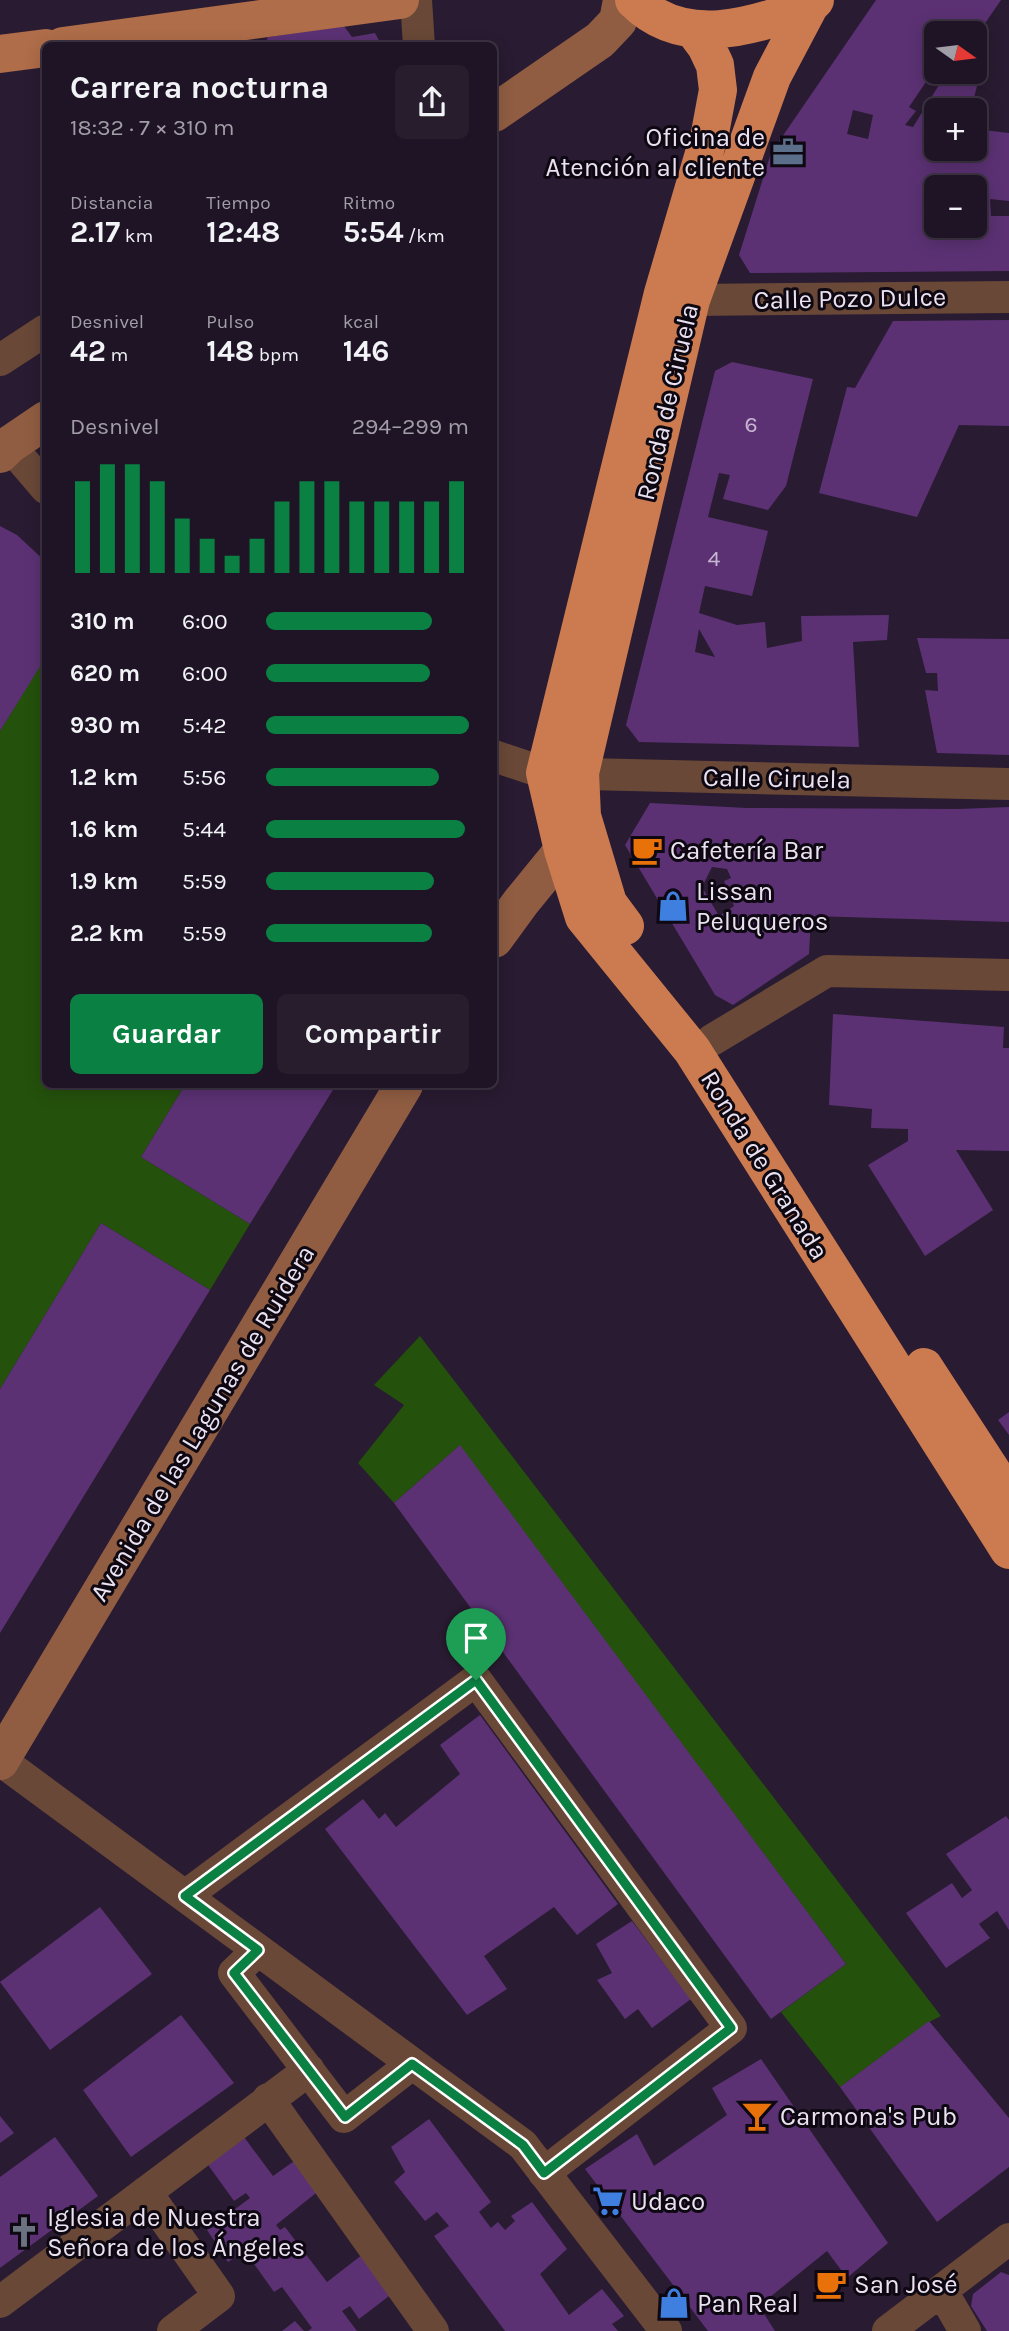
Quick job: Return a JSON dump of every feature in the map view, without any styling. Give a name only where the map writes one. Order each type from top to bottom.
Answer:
[{"type":"highway","points":[[634,0],[658,18],[694,30],[733,29],[769,21],[812,2]]},
{"type":"highway","name":"Ronda de Ciruela","points":[[562,773],[691,300],[772,77],[812,2]]},
{"type":"highway","name":"Ronda de Ciruela","points":[[582,816],[562,773],[663,293],[710,133],[718,90],[715,65],[694,30]]},
{"type":"highway","name":"Ronda de Granada","points":[[562,773],[563,850],[584,917],[692,1050],[1009,1550]]},
{"type":"highway","name":"Ronda de Granada","points":[[582,816],[608,903],[712,1040],[1009,1497]]},
{"type":"main road","points":[[92,42],[400,0]]},
{"type":"main road","points":[[497,111],[600,40],[618,21],[622,0]]},
{"type":"main road","points":[[0,54],[42,49]]},
{"type":"main road","points":[[4,449],[42,423]]},
{"type":"main road","points":[[497,935],[573,837],[582,816]]},
{"type":"main road","name":"Avenida de las Lagunas de Ruidera","points":[[0,1760],[402,1088]]},
{"type":"street","points":[[416,0],[419,42]]},
{"type":"street","name":"Calle Pozo Dulce","points":[[691,300],[1009,297]]},
{"type":"street","points":[[0,360],[42,333]]},
{"type":"street","points":[[4,449],[42,484]]},
{"type":"street","name":"Calle Ciruela","points":[[497,757],[562,773],[1009,784]]},
{"type":"street","points":[[712,1040],[827,971],[1009,975]]},
{"type":"street","points":[[185,1896],[476,1680],[731,2028],[544,2173]]},
{"type":"street","points":[[0,1760],[523,2145],[666,2331]]},
{"type":"street","points":[[258,1950],[234,1973],[345,2117],[412,2064]]},
{"type":"street","points":[[0,2302],[309,2070]]},
{"type":"street","points":[[268,2099],[433,2331]]},
{"type":"street","points":[[146,2192],[219,2296],[173,2331]]},
{"type":"street","points":[[888,2331],[1009,2239]]},
{"type":"street","points":[[942,2291],[965,2331]]},
{"type":"green space","points":[[42,662],[42,1088],[183,1088],[141,1157],[250,1224],[210,1290],[101,1223],[0,1389],[0,731]]},
{"type":"green space","points":[[420,1336],[941,2016],[840,2087],[781,2012],[846,1964],[459,1446],[394,1503],[358,1463],[404,1405],[374,1385]]},
{"type":"building","points":[[876,0],[1001,0],[987,21],[924,21],[925,84],[909,107],[916,111],[905,125],[913,127],[924,109],[924,161],[987,161],[987,130],[1009,133],[1009,201],[990,199],[991,216],[1009,216],[1009,271],[750,273],[739,255],[771,153]],"holes":[[[853,110],[873,115],[868,139],[847,134]]]},
{"type":"building","points":[[344,26],[352,37],[375,33],[380,42],[266,42],[268,37]]},
{"type":"building","points":[[940,84],[978,84],[974,98],[931,98]]},
{"type":"building","points":[[1009,320],[1009,426],[959,425],[917,517],[819,493],[847,387],[855,388],[893,321]]},
{"type":"building","points":[[732,362],[813,379],[786,486],[768,510],[723,499],[730,475],[719,473],[708,517],[768,531],[752,596],[705,586],[699,613],[737,625],[765,622],[767,648],[802,641],[801,616],[889,615],[887,640],[853,642],[859,747],[639,742],[626,725],[715,371]],"holes":[[[699,629],[715,657],[695,652]]]},
{"type":"building","points":[[0,526],[17,535],[42,558],[42,663],[0,731]]},
{"type":"building","points":[[917,638],[1009,639],[1009,755],[937,753],[925,690],[938,691],[937,673],[926,673]]},
{"type":"building","points":[[650,803],[747,808],[1009,807],[1009,922],[811,916],[809,954],[733,1005],[715,995],[625,845]],"holes":[[[712,867],[727,869],[731,878],[724,881],[734,906],[719,916],[702,887]]]},
{"type":"building","points":[[833,1014],[1004,1027],[1003,1048],[1009,1048],[1009,1151],[956,1150],[993,1210],[925,1256],[868,1165],[908,1141],[908,1129],[871,1128],[872,1109],[829,1105]]},
{"type":"building","points":[[183,1088],[334,1088],[250,1224],[141,1157]]},
{"type":"building","points":[[101,1223],[210,1290],[0,1633],[0,1389]]},
{"type":"building","points":[[1009,1412],[1009,1435],[998,1420]]},
{"type":"building","points":[[460,1445],[846,1964],[771,2019],[394,1503]]},
{"type":"building","points":[[480,1715],[618,1904],[577,1935],[554,1907],[484,1956],[507,1989],[467,2015],[325,1829],[363,1799],[379,1819],[385,1813],[396,1827],[460,1774],[440,1745]]},
{"type":"building","points":[[1006,1816],[1009,1820],[1009,1930],[997,1911],[979,1924],[990,1938],[946,1968],[906,1913],[952,1883],[962,1898],[972,1890],[946,1854]]},
{"type":"building","points":[[100,1907],[152,1974],[50,2050],[0,1982]]},
{"type":"building","points":[[632,1921],[691,1999],[652,2028],[638,2009],[625,2019],[597,1980],[612,1973],[596,1944]]},
{"type":"building","points":[[181,2015],[234,2083],[131,2157],[83,2090]]},
{"type":"building","points":[[929,2021],[1009,2118],[1009,2167],[937,2222],[840,2087]]},
{"type":"building","points":[[761,2059],[888,2243],[847,2278],[827,2251],[759,2306],[775,2331],[708,2331],[585,2169],[637,2134],[654,2166],[727,2115],[712,2088]]},
{"type":"building","points":[[0,2116],[14,2133],[0,2143]]},
{"type":"building","points":[[429,2119],[491,2202],[479,2212],[491,2228],[498,2222],[505,2230],[515,2221],[511,2216],[532,2202],[567,2249],[540,2274],[569,2315],[602,2289],[624,2316],[612,2324],[618,2331],[505,2331],[434,2236],[449,2226],[437,2212],[425,2221],[394,2182],[405,2172],[391,2147]]},
{"type":"building","name":"Iglesia de Nuestra Señora de los Ángeles","points":[[55,2137],[98,2196],[0,2268],[0,2177]]},
{"type":"building","points":[[244,2137],[273,2176],[297,2159],[321,2189],[276,2225],[280,2230],[285,2227],[327,2282],[367,2251],[397,2290],[359,2319],[350,2306],[342,2311],[357,2331],[308,2331],[312,2328],[282,2287],[274,2292],[245,2251],[228,2262],[207,2230],[250,2198],[246,2193],[234,2201],[206,2162]]},
{"type":"building","points":[[1001,2272],[1009,2275],[1009,2331],[987,2331],[971,2306],[973,2294]]},
{"type":"building","points":[[295,2321],[304,2331],[282,2331]]},
{"type":"place","name":"Oficina de Atención al cliente","points":[[788,152]]},
{"type":"place","name":"Cafetería Bar","points":[[647,850]]},
{"type":"place","name":"Lissan Peluqueros","points":[[673,906]]},
{"type":"place","name":"Carmona's Pub","points":[[757,2116]]},
{"type":"place","name":"Udaco","points":[[608,2201]]},
{"type":"place","name":"Iglesia de Nuestra Señora de los Ángeles","points":[[24,2232]]},
{"type":"place","name":"San José","points":[[831,2284]]},
{"type":"place","name":"Pan Real","points":[[674,2303]]},
{"type":"route","points":[[476,1680],[731,2028],[544,2173],[523,2145],[412,2064],[345,2117],[234,1973],[258,1950],[185,1896],[476,1680]]}]
